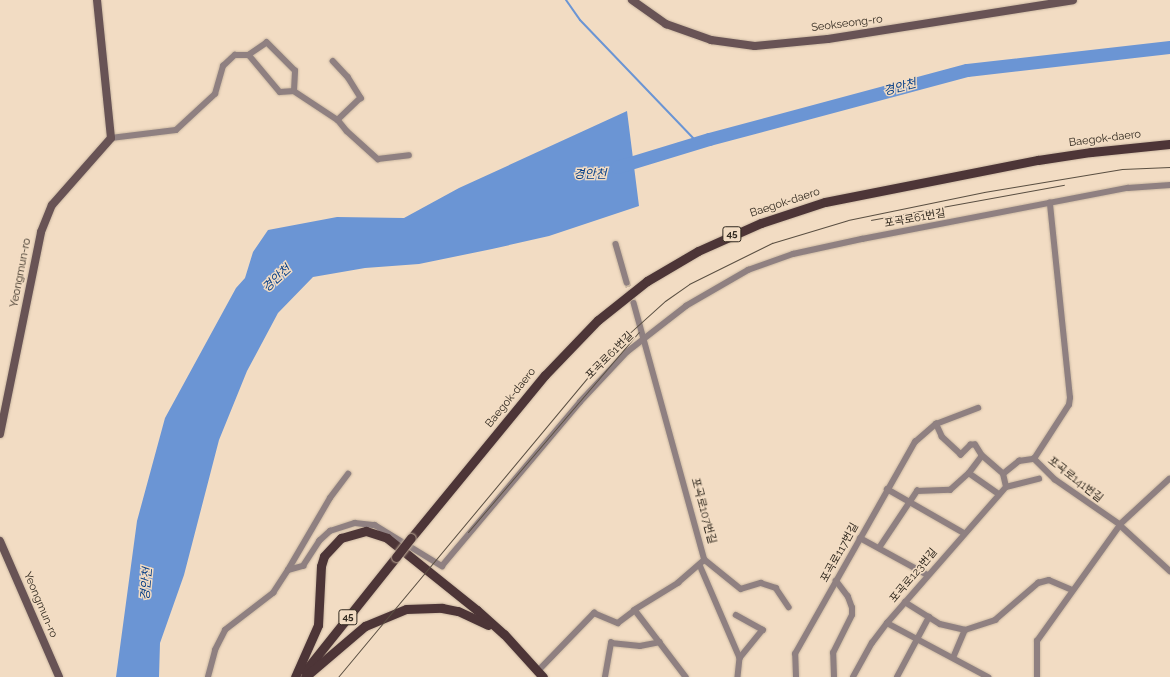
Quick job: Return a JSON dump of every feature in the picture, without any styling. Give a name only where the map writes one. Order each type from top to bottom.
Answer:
[{"type":"main road","name":"Baegok-daero","points":[[300,677],[411,538],[545,375],[598,320],[647,282],[704,248],[761,223],[825,202],[1046,159],[1091,152],[1170,144]]},
{"type":"main road","points":[[295,677],[318,625],[321,566],[324,556],[341,538],[353,533],[376,533],[387,538],[504,634],[541,674]]},
{"type":"main road","points":[[305,677],[365,626],[406,609],[442,608],[458,612],[504,634]]},
{"type":"street","points":[[97,0],[111,138],[176,130],[215,94],[223,66],[235,55],[249,56],[267,42],[295,72],[294,91]]},
{"type":"street","name":"Seokseong-ro","points":[[632,0],[666,24],[710,40],[755,46],[828,39],[1073,0]]},
{"type":"street","points":[[249,56],[280,92],[294,91],[338,120],[347,131],[378,159],[409,155]]},
{"type":"street","points":[[333,61],[348,77],[361,98],[338,120]]},
{"type":"street","name":"Yeongmun-ro","points":[[0,434],[41,232],[52,205],[111,138]]},
{"type":"street","name":"포곡로61번길","points":[[288,570],[303,566],[324,534],[355,523],[376,525],[442,566],[580,402],[644,337],[686,306],[748,270],[793,254],[1128,188],[1170,185]]},
{"type":"street","name":"포곡로141번길","points":[[1050,203],[1070,398],[1069,405],[1034,459],[1055,480],[1120,525],[1170,571]]},
{"type":"street","points":[[616,244],[627,282]]},
{"type":"street","name":"포곡로107번길","points":[[541,674],[594,613],[618,623],[635,610],[668,591],[705,560],[634,303]]},
{"type":"street","name":"포곡로117번길","points":[[796,677],[794,654],[915,442],[936,424],[978,408]]},
{"type":"street","points":[[936,424],[942,437],[956,452],[961,454],[975,445],[982,456],[1003,474],[1006,487],[1039,479]]},
{"type":"street","points":[[879,548],[917,491],[950,490],[969,473],[982,456]]},
{"type":"street","points":[[1003,474],[1019,461],[1034,459]]},
{"type":"street","points":[[969,473],[999,494]]},
{"type":"street","points":[[208,677],[215,650],[225,630],[273,593],[330,498],[348,474]]},
{"type":"street","points":[[1037,677],[1037,641],[1072,590],[1120,525],[1170,480]]},
{"type":"street","name":"포곡로123번길","points":[[853,677],[872,642],[887,623],[964,533],[1006,487]]},
{"type":"street","points":[[887,489],[964,533]]},
{"type":"street","points":[[860,538],[928,575]]},
{"type":"street","name":"Yeongmun-ro","points":[[0,541],[59,677]]},
{"type":"street","points":[[705,560],[741,589],[761,583],[776,588],[783,594],[789,607]]},
{"type":"street","points":[[700,565],[740,658],[738,677]]},
{"type":"street","points":[[905,602],[952,629],[965,630],[995,620],[1038,583],[1049,580],[1072,590]]},
{"type":"street","points":[[834,677],[833,653],[852,615],[852,608],[848,597],[836,581]]},
{"type":"street","points":[[635,610],[686,677]]},
{"type":"street","points":[[736,615],[763,630],[740,658]]},
{"type":"street","points":[[897,677],[929,617]]},
{"type":"street","points":[[887,623],[988,677]]},
{"type":"street","points":[[953,658],[965,630]]},
{"type":"street","points":[[605,677],[611,643],[640,646],[660,642]]},
{"type":"water","name":"경안천","points":[[627,111],[639,206],[549,236],[492,249],[419,264],[365,268],[313,277],[278,313],[247,371],[219,440],[184,575],[160,643],[159,677],[116,677],[137,521],[165,418],[236,288],[245,278],[253,252],[268,230],[337,217],[404,218],[459,188]]},
{"type":"waterway","points":[[566,0],[580,20],[698,143]]},
{"type":"waterway","name":"경안천","points":[[617,167],[709,139],[967,70],[1170,47]]},
{"type":"tunnel","points":[[627,282],[634,303]]},
{"type":"tram line","points":[[338,677],[588,377],[624,338],[665,301],[689,284],[772,243],[848,220],[984,192],[1122,169],[1170,167]]},
{"type":"tram line","points":[[871,220],[1064,185]]},
{"type":"tram line","points":[[468,532],[639,332]]}]
